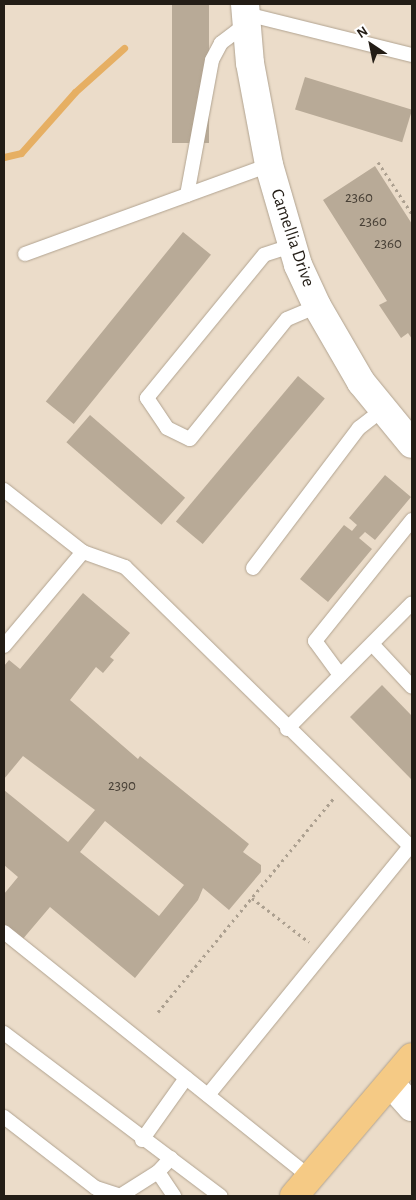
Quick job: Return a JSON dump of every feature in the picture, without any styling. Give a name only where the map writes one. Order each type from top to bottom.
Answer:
[{"type":"main road","points":[[302,1187],[412,1058]]},
{"type":"street","name":"Camellia Drive","points":[[246,14],[269,165],[291,246],[317,306],[361,382],[412,444]]},
{"type":"street","points":[[391,1084],[412,1106]]},
{"type":"lane","points":[[187,195],[212,60],[221,43],[246,14],[412,55]]},
{"type":"lane","points":[[25,254],[269,165]]},
{"type":"lane","points":[[291,246],[264,255],[147,398],[167,428],[190,439],[287,319],[317,306]]},
{"type":"lane","points":[[253,568],[359,428],[383,410]]},
{"type":"lane","points":[[4,490],[83,552],[125,567],[287,729],[347,783],[411,847],[208,1095]]},
{"type":"lane","points":[[340,675],[314,641],[412,520]]},
{"type":"lane","points":[[4,646],[83,552]]},
{"type":"lane","points":[[287,729],[340,675],[373,645],[412,603]]},
{"type":"lane","points":[[373,645],[412,687]]},
{"type":"lane","points":[[4,932],[208,1095],[302,1187]]},
{"type":"lane","points":[[4,1033],[142,1140],[171,1158],[220,1196]]},
{"type":"lane","points":[[142,1140],[186,1078]]},
{"type":"lane","points":[[4,1116],[96,1188],[120,1196],[158,1172],[171,1158]]},
{"type":"lane","points":[[158,1172],[174,1196]]},
{"type":"path","points":[[378,162],[412,214]]},
{"type":"path","points":[[158,1012],[347,783]]},
{"type":"path","points":[[252,898],[309,942]]},
{"type":"building","points":[[172,4],[209,4],[209,143],[172,143]]},
{"type":"building","points":[[305,77],[412,110],[402,142],[295,110]]},
{"type":"building","points":[[375,166],[412,224],[412,339],[408,333],[401,338],[379,305],[387,301],[323,200]]},
{"type":"building","points":[[183,232],[211,255],[74,424],[46,401]]},
{"type":"building","points":[[298,376],[325,398],[203,544],[176,522]]},
{"type":"building","points":[[90,415],[185,498],[161,525],[66,442]]},
{"type":"building","points":[[385,475],[411,497],[375,540],[365,532],[359,538],[372,549],[328,602],[300,579],[344,525],[352,531],[357,525],[349,518]]},
{"type":"building","points":[[83,593],[130,633],[110,657],[114,660],[103,673],[96,667],[70,700],[138,759],[140,756],[249,844],[243,852],[261,865],[261,872],[229,910],[203,888],[198,900],[135,978],[50,907],[22,940],[4,924],[4,894],[18,877],[4,865],[4,790],[68,842],[95,810],[23,756],[4,779],[4,666],[9,660],[20,669]],"holes":[[[105,821],[184,885],[159,916],[80,852]]]},
{"type":"building","points":[[382,685],[412,716],[412,780],[350,717]]},
{"type":"waterway","points":[[4,157],[21,153],[75,92],[124,48]]}]
